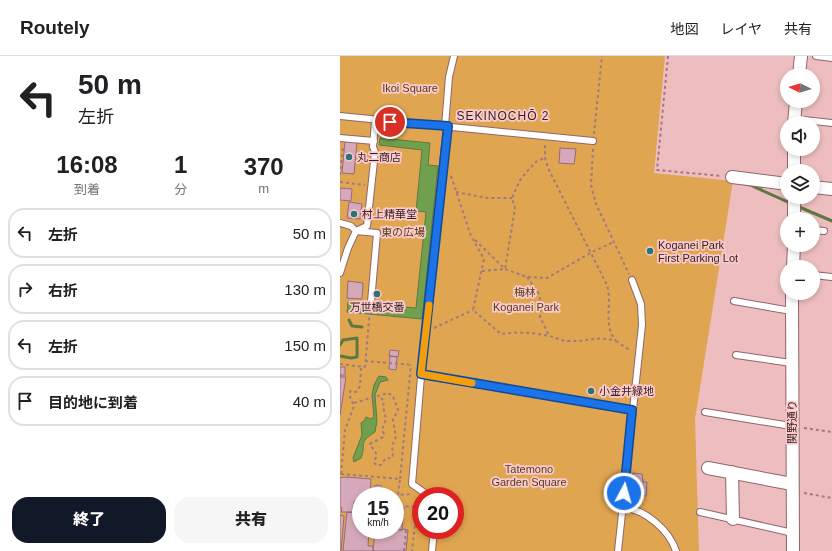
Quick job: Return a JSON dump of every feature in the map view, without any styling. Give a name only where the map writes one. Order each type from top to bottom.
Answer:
[{"type":"street","points":[[800,68],[801,56]]},
{"type":"street","points":[[732,177],[780,183]]},
{"type":"street","points":[[820,188],[832,189]]},
{"type":"street","name":"関野通り","points":[[792,300],[792,551]]},
{"type":"street","points":[[708,468],[732,472],[792,488]]},
{"type":"street","points":[[732,472],[733,519]]},
{"type":"lane","points":[[416,487],[412,484],[421,374],[443,168],[449,77],[454,56]]},
{"type":"lane","points":[[816,56],[832,58]]},
{"type":"lane","points":[[340,116],[375,121],[446,126],[593,141]]},
{"type":"lane","points":[[340,273],[348,248],[356,231],[366,226],[375,152],[375,121]]},
{"type":"lane","points":[[820,123],[832,124]]},
{"type":"lane","points":[[342,138],[374,142]]},
{"type":"lane","points":[[340,223],[351,226],[356,231],[377,233],[371,302]]},
{"type":"lane","points":[[820,231],[824,231]]},
{"type":"lane","points":[[820,276],[832,278]]},
{"type":"lane","points":[[618,551],[639,356],[642,313],[632,280]]},
{"type":"lane","points":[[734,301],[791,311]]},
{"type":"lane","points":[[736,355],[791,363]]},
{"type":"lane","points":[[421,374],[632,410]]},
{"type":"lane","points":[[705,412],[792,426]]},
{"type":"lane","points":[[623,507],[647,516],[672,540],[676,551]]},
{"type":"lane","points":[[700,512],[793,533]]},
{"type":"lane","points":[[432,551],[433,539]]},
{"type":"path","points":[[602,56],[590,185],[596,204],[632,280]]},
{"type":"path","points":[[668,56],[657,170],[732,177]]},
{"type":"path","points":[[544,137],[545,158],[557,187],[592,252],[610,295],[608,324],[611,335],[616,341],[639,356]]},
{"type":"path","points":[[340,176],[342,138]]},
{"type":"path","points":[[505,269],[515,208],[512,198],[520,180],[537,161],[545,158]]},
{"type":"path","points":[[443,168],[450,174],[471,236],[484,259],[473,310]]},
{"type":"path","points":[[340,182],[371,186]]},
{"type":"path","points":[[456,192],[487,198],[512,198]]},
{"type":"path","points":[[471,236],[505,269]]},
{"type":"path","points":[[482,271],[505,269],[528,277],[547,278],[592,252],[614,242]]},
{"type":"path","points":[[528,277],[538,292],[541,302],[540,317],[549,336]]},
{"type":"path","points":[[473,310],[501,334],[514,333],[549,336],[560,340],[570,341],[595,338],[616,341]]},
{"type":"path","points":[[426,332],[473,310]]},
{"type":"path","points":[[340,364],[365,367],[370,314]]},
{"type":"path","points":[[365,361],[422,366]]},
{"type":"path","points":[[410,365],[398,494],[412,494]]},
{"type":"path","points":[[361,367],[360,386],[356,392],[350,391],[350,397],[354,403],[353,410],[345,430],[341,474],[400,479]]},
{"type":"path","points":[[354,403],[380,397],[388,393],[393,396],[398,410],[393,420],[396,437],[392,446],[393,457],[385,459],[381,465],[376,465],[374,462],[376,455],[370,444],[383,437],[384,434],[382,430],[386,419],[383,406],[384,401],[380,397]]},
{"type":"path","points":[[792,426],[832,432]]},
{"type":"path","points":[[792,488],[832,498]]},
{"type":"path","points":[[404,551],[406,531],[400,530],[402,506],[417,507],[412,551]]},
{"type":"green space","name":"Koganei Park","points":[[340,56],[665,56],[654,173],[733,181],[695,419],[699,551],[340,551]]},
{"type":"shaded area","points":[[380,138],[430,143],[428,165],[438,166],[422,319],[347,312],[348,302],[416,308],[426,212],[416,211],[422,150],[379,145]]},
{"type":"shaded area","points":[[379,376],[386,377],[388,380],[380,382],[375,395],[377,421],[375,432],[364,441],[361,458],[354,462],[353,458],[362,435],[361,423],[366,417],[371,419],[374,417],[372,395],[374,385]]},
{"type":"building","name":"丸二商店","points":[[345,141],[357,142],[354,174],[342,173]]},
{"type":"building","points":[[560,148],[576,149],[574,164],[559,163]]},
{"type":"building","points":[[340,188],[352,189],[351,201],[340,200]]},
{"type":"building","name":"村上精華堂","points":[[349,202],[362,204],[360,219],[347,218]]},
{"type":"building","points":[[348,281],[363,283],[362,299],[347,298]]},
{"type":"building","name":"万世橋交番","points":[[377,291],[380,294],[377,297],[374,294]]},
{"type":"building","points":[[390,350],[399,351],[398,357],[389,356]]},
{"type":"building","points":[[390,356],[397,357],[396,370],[389,369]]},
{"type":"building","points":[[340,367],[345,367],[345,375],[340,375]]},
{"type":"building","points":[[340,375],[341,377],[346,377],[340,415]]},
{"type":"building","points":[[633,473],[642,474],[643,482],[647,482],[646,496],[631,494]]},
{"type":"building","points":[[340,478],[371,479],[371,487],[352,487],[352,512],[341,512]]},
{"type":"building","points":[[347,512],[352,513],[352,539],[368,539],[368,546],[373,546],[373,551],[343,551]]},
{"type":"building","points":[[340,515],[344,516],[341,551],[340,551]]},
{"type":"building","points":[[404,529],[408,530],[406,551],[373,551],[374,539],[404,539]]},
{"type":"waterway","points":[[748,184],[780,198]]},
{"type":"waterway","points":[[797,206],[832,221]]},
{"type":"waterway","points":[[349,320],[352,326],[362,327]]},
{"type":"waterway","points":[[340,345],[343,340],[357,338],[357,357],[351,358],[340,356]]},
{"type":"slow traffic","points":[[429,305],[421,374],[472,383]]},
{"type":"place","name":"丸二商店","points":[[349,157]]},
{"type":"place","name":"村上精華堂","points":[[354,214]]},
{"type":"place","name":"Koganei Park First Parking Lot","points":[[650,251]]},
{"type":"place","name":"万世橋交番","points":[[377,294]]},
{"type":"place","name":"小金井緑地","points":[[591,391]]},
{"type":"district","name":"SEKINOCHŌ 2","points":[[503,116]]},
{"type":"route","points":[[390,122],[448,126],[421,374],[632,410],[624,493]]},
{"type":"park label","name":"Ikoi Square","points":[[410,88]]},
{"type":"park label","name":"東の広場","points":[[403,232]]},
{"type":"park label","name":"梅林","points":[[525,292]]},
{"type":"park label","name":"Tatemono Garden Square","points":[[529,475]]}]
